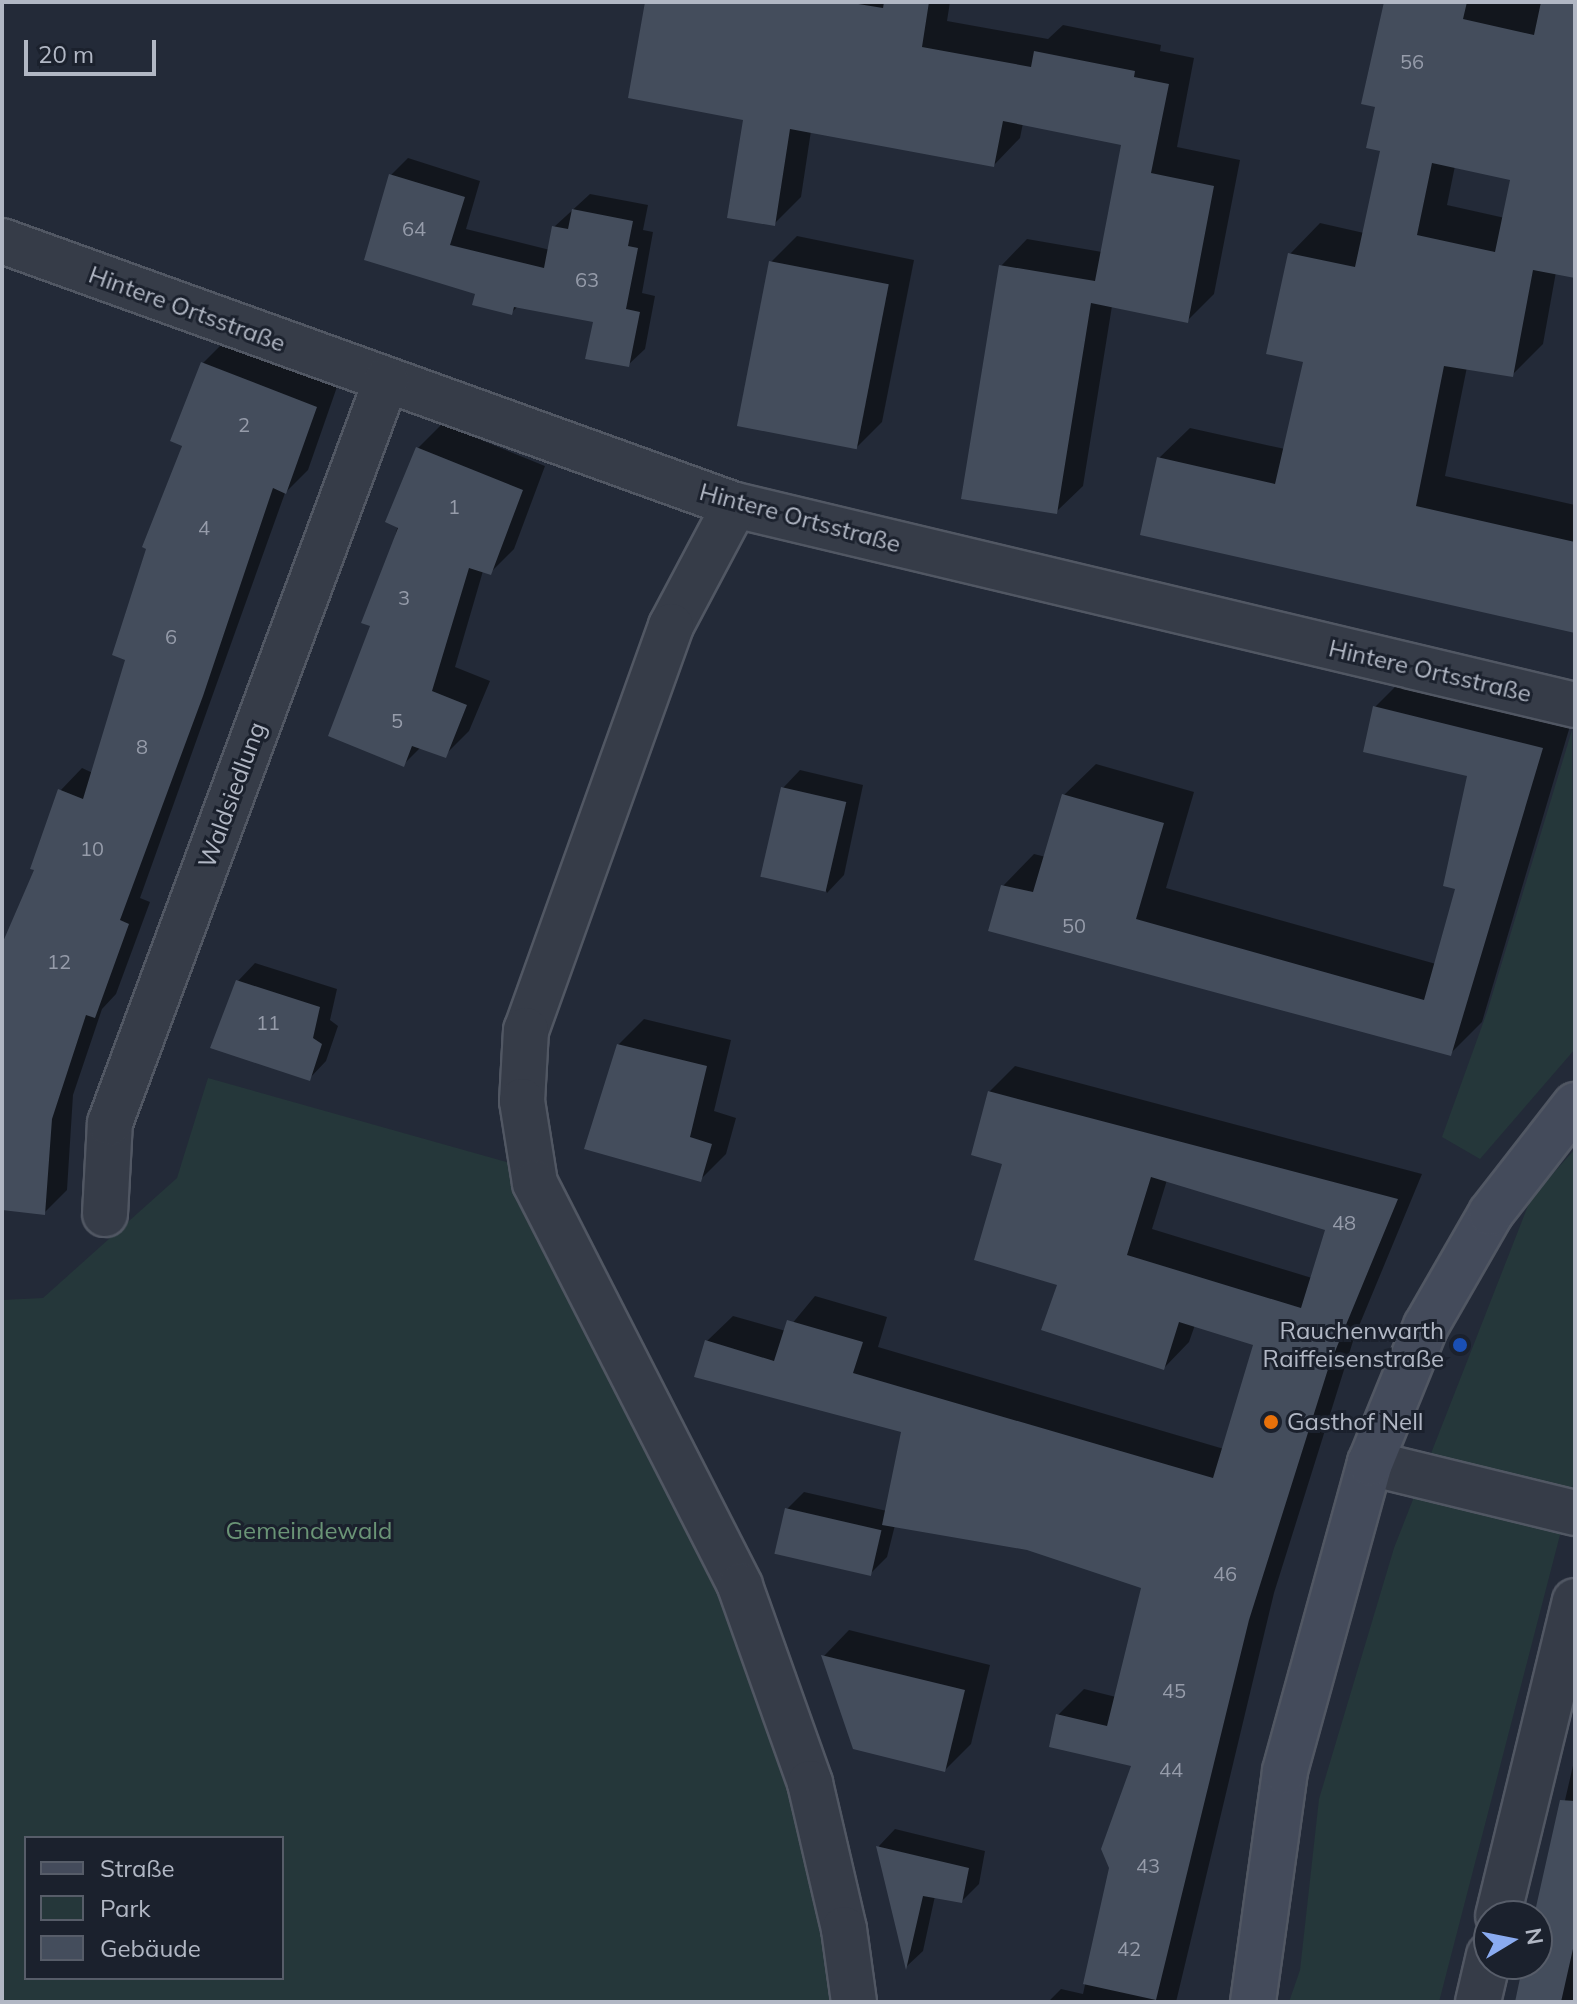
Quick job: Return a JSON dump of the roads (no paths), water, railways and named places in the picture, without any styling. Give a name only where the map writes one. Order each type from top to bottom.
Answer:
[{"type":"main road","points":[[1253,2002],[1285,1771],[1370,1463],[1426,1326],[1491,1213],[1575,1105]]},
{"type":"street","name":"Hintere Ortsstraße","points":[[2,241],[735,505],[1575,705]]},
{"type":"street","name":"Waldsiedlung","points":[[105,1214],[110,1123],[386,381]]},
{"type":"street","points":[[735,505],[671,626],[526,1030],[522,1101],[535,1183],[740,1586],[810,1783],[844,1929],[854,2002]]},
{"type":"street","points":[[1370,1463],[1575,1513]]},
{"type":"street","points":[[1502,1900],[1575,1601]]},
{"type":"street","points":[[1478,2002],[1483,1980]]},
{"type":"place","name":"Rauchenwarth Raiffeisenstraße","points":[[1460,1345]]},
{"type":"place","name":"Gasthof Nell","points":[[1271,1422]]},
{"type":"park label","name":"Gemeindewald","points":[[309,1531]]}]
